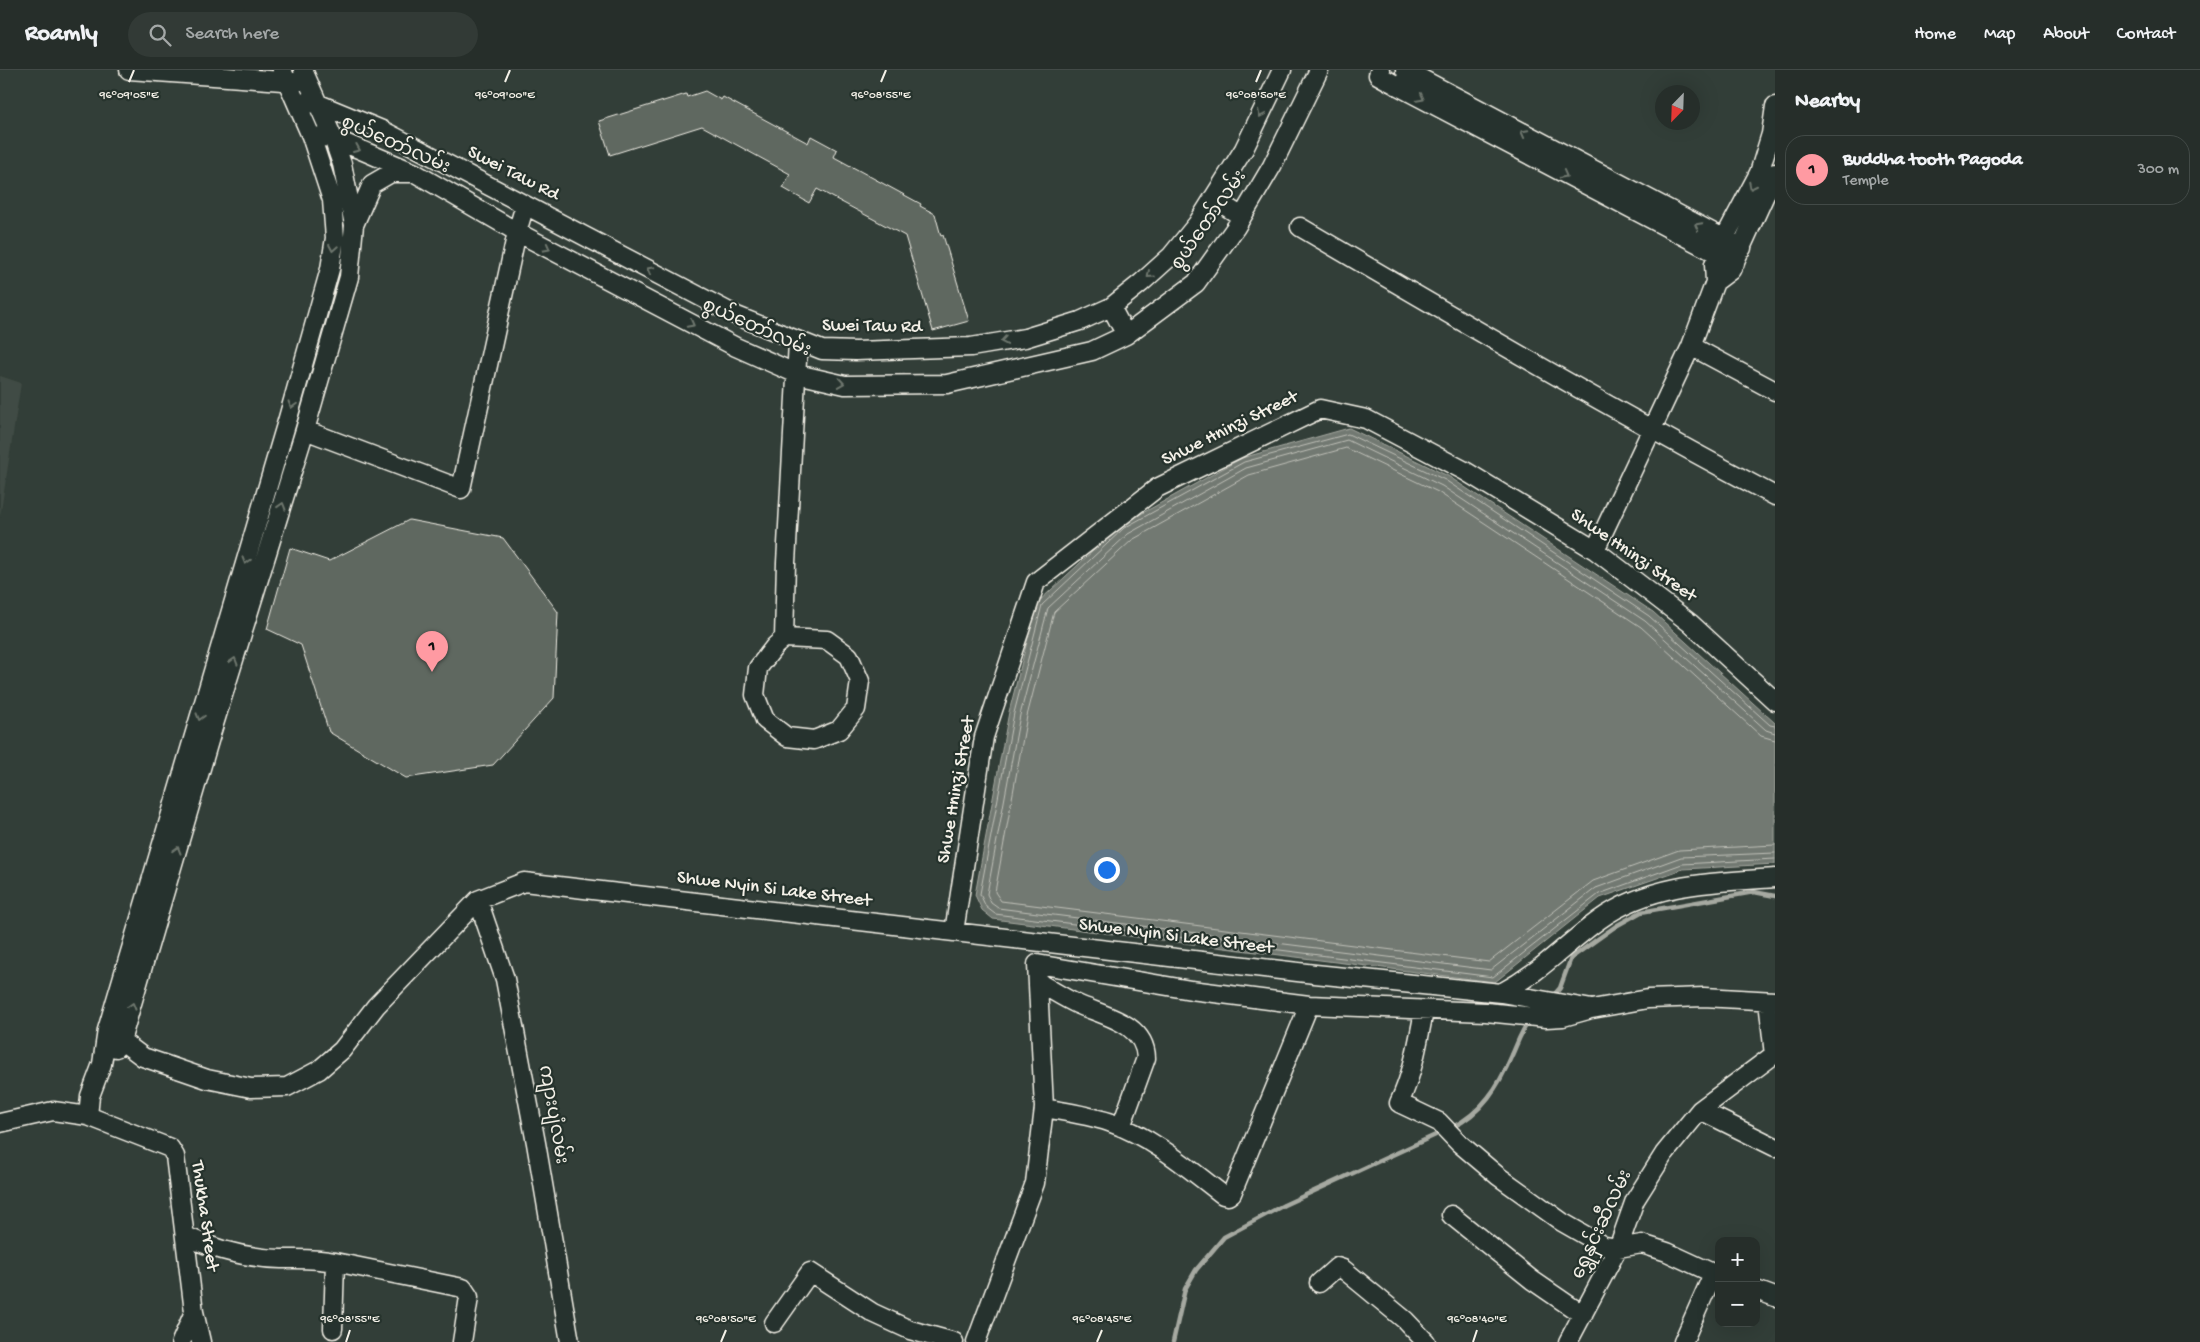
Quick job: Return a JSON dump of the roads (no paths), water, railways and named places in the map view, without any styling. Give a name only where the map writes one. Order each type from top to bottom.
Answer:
[{"type":"street","points":[[130,70],[306,76],[333,138],[342,164],[354,225]]},
{"type":"street","name":"Swei Taw Rd","points":[[296,102],[319,104],[382,130],[736,316],[822,350],[856,351],[971,347],[1025,338],[1080,321],[1111,307],[1171,256],[1197,224],[1244,149],[1282,70]]},
{"type":"street","name":"စွယ်တော်လမ်း","points":[[310,136],[333,138],[415,173],[517,232],[736,348],[797,374],[845,385],[948,384],[1092,351],[1126,335],[1196,283],[1242,217],[1272,166],[1319,70]]},
{"type":"street","points":[[1380,70],[1378,75],[1396,85],[1721,247]]},
{"type":"street","points":[[1405,70],[1738,256]]},
{"type":"street","points":[[0,1122],[53,1111],[88,1116],[90,1096],[102,1064],[107,1030],[288,418],[330,269],[335,238],[332,200],[310,136],[284,76]]},
{"type":"street","points":[[1595,550],[1691,346],[1715,282],[1714,264],[1759,173],[1771,134],[1775,106]]},
{"type":"street","points":[[1715,282],[1731,270],[1775,172]]},
{"type":"street","points":[[102,1064],[121,1041],[211,734],[305,430],[348,277],[354,225],[372,184],[391,173],[415,173]]},
{"type":"street","points":[[1213,198],[1242,217]]},
{"type":"street","points":[[305,430],[461,489],[517,232],[525,205]]},
{"type":"street","points":[[1300,227],[1508,350],[1651,431],[1775,496]]},
{"type":"street","points":[[1111,307],[1126,335]]},
{"type":"street","points":[[784,638],[827,640],[849,656],[860,682],[856,708],[839,730],[814,740],[787,737],[765,720],[755,695],[758,668],[775,646],[784,638],[786,563],[798,342]]},
{"type":"street","points":[[1691,346],[1775,391]]},
{"type":"street","name":"Shwe Hninzi Street","points":[[954,932],[984,737],[1036,582],[1157,488],[1320,409],[1366,419],[1465,471],[1595,550],[1690,623],[1775,701]]},
{"type":"street","points":[[1500,993],[1525,980],[1599,920],[1639,898],[1694,885],[1775,878]]},
{"type":"street","name":"Shwe Nyin Si Lake Street","points":[[107,1030],[143,1056],[207,1079],[251,1088],[287,1087],[319,1070],[342,1050],[389,992],[478,900],[524,882],[1315,974],[1500,993],[1552,1000],[1592,1009]]},
{"type":"street","name":"ကျားပျံလမ်း","points":[[478,900],[505,980],[536,1143],[570,1342]]},
{"type":"street","points":[[976,1342],[1035,1183],[1044,1108],[1037,964],[1191,990],[1309,1005],[1522,1015],[1546,1018],[1563,1017],[1592,1009],[1648,999],[1704,997],[1771,1001],[1774,1055]]},
{"type":"street","points":[[1039,983],[1076,1004],[1123,1023],[1138,1035],[1146,1047],[1146,1058],[1121,1127]]},
{"type":"street","points":[[1044,1108],[1088,1116],[1121,1127],[1169,1153],[1223,1195],[1228,1196],[1232,1193],[1309,1005]]},
{"type":"street","points":[[1424,1011],[1407,1086],[1399,1103],[1439,1122],[1459,1143],[1498,1176],[1562,1222],[1604,1246],[1618,1248],[1642,1244],[1667,1252],[1715,1275]]},
{"type":"street","name":"ရွှေနှင်းဆီလမ်း","points":[[1568,1342],[1618,1248],[1635,1200],[1653,1170],[1700,1110],[1774,1055]]},
{"type":"street","points":[[1700,1110],[1775,1147]]},
{"type":"street","name":"Thukha Street","points":[[88,1116],[170,1148],[175,1156],[194,1312],[201,1342]]},
{"type":"street","points":[[1451,1215],[1532,1280],[1583,1315]]},
{"type":"street","points":[[186,1236],[212,1249],[245,1256],[280,1259],[313,1258],[365,1266],[463,1288],[469,1297],[462,1342]]},
{"type":"street","points":[[333,1329],[336,1262]]},
{"type":"street","points":[[1319,1283],[1337,1266],[1405,1320],[1426,1342]]},
{"type":"street","points":[[774,1323],[810,1272],[907,1336],[954,1342]]},
{"type":"street","points":[[1682,1342],[1715,1277]]},
{"type":"street","points":[[1760,1291],[1775,1297]]},
{"type":"street","points":[[181,1342],[194,1312]]},
{"type":"water","points":[[1349,428],[1448,476],[1653,612],[1775,723],[1775,864],[1683,869],[1600,898],[1495,982],[993,919],[982,910],[975,895],[1009,712],[1037,603],[1121,525],[1242,458]]},
{"type":"waterway","points":[[1553,996],[1560,988],[1571,958],[1616,926],[1641,912],[1754,892],[1775,896]]},
{"type":"waterway","points":[[1451,1128],[1472,1115],[1488,1098],[1507,1066],[1522,1032],[1530,1020]]},
{"type":"waterway","points":[[1173,1342],[1185,1289],[1196,1270],[1224,1237],[1284,1205],[1442,1132]]},
{"type":"place","name":"Buddha tooth Pagoda","points":[[432,672]]}]
